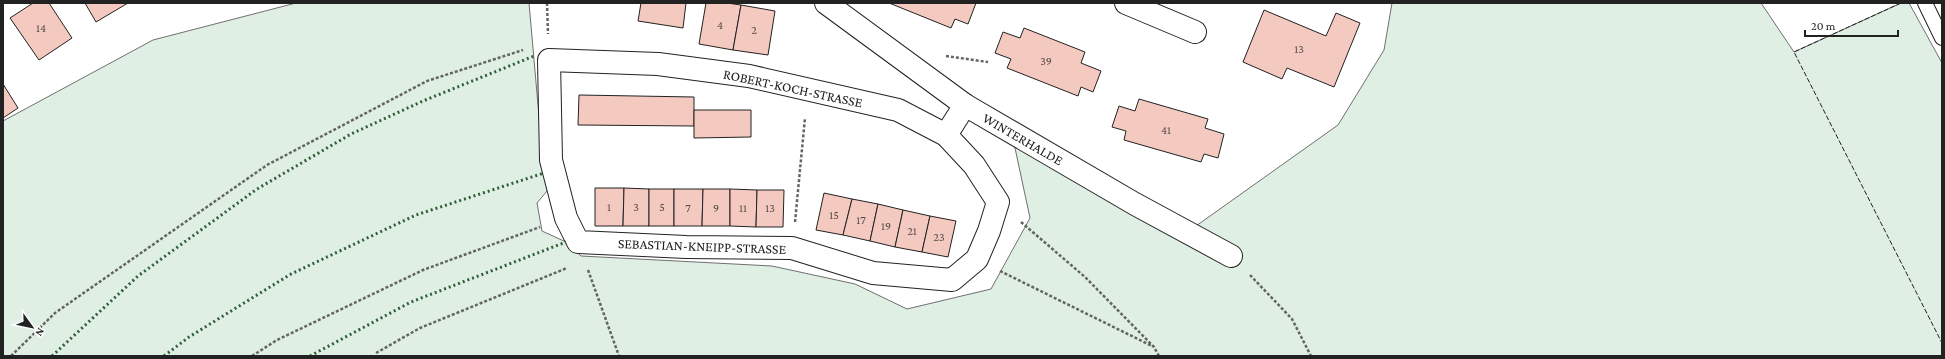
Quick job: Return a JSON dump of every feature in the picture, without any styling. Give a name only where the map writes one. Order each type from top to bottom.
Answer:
[{"type":"street","name":"WINTERHALDE","points":[[826,3],[965,105],[1135,204],[1231,256]]},
{"type":"street","points":[[1126,3],[1195,32]]},
{"type":"street","name":"ROBERT-KOCH-STRASSE","points":[[566,218],[552,160],[549,60],[658,64],[749,76],[807,91],[898,110],[946,135]]},
{"type":"street","points":[[965,105],[946,135],[974,166],[998,202]]},
{"type":"street","name":"SEBASTIAN-KNEIPP-STRASSE","points":[[582,251],[686,247],[792,248],[873,273],[952,280],[977,259],[989,231],[998,202]]},
{"type":"street","points":[[566,218],[582,251]]},
{"type":"lane","points":[[1925,3],[1942,38]]},
{"type":"path","points":[[11,356],[55,313],[267,166],[427,81],[496,58]]},
{"type":"path","points":[[792,248],[807,91]]},
{"type":"path","points":[[998,202],[1085,277],[1154,347],[1158,356]]},
{"type":"path","points":[[252,356],[277,340],[423,270],[566,218]]},
{"type":"path","points":[[376,352],[420,328],[582,251],[619,356]]},
{"type":"path","points":[[1231,256],[1292,319],[1311,356]]},
{"type":"path","points":[[977,259],[1154,347]]},
{"type":"green space","points":[[296,3],[529,3],[544,173],[552,185],[537,203],[542,231],[566,242],[581,256],[772,266],[855,284],[907,309],[991,289],[1030,218],[1009,120],[1196,226],[1338,125],[1384,50],[1392,3],[1761,3],[1794,52],[1901,3],[1909,3],[1942,63],[1942,356],[3,356],[3,121],[153,40]]},
{"type":"building","points":[[33,3],[49,3],[72,38],[39,60],[10,18]]},
{"type":"building","points":[[85,3],[128,3],[96,22]]},
{"type":"building","points":[[641,3],[686,3],[683,28],[638,21]]},
{"type":"building","points":[[706,3],[741,5],[733,50],[699,44]]},
{"type":"building","points":[[889,3],[976,3],[968,24],[955,19],[951,28]]},
{"type":"building","points":[[741,5],[775,11],[768,55],[733,50]]},
{"type":"building","points":[[1264,10],[1326,36],[1336,13],[1360,23],[1334,87],[1287,68],[1282,79],[1243,62]]},
{"type":"building","points":[[1024,28],[1085,52],[1081,63],[1101,71],[1093,92],[1081,87],[1078,96],[1007,68],[1011,59],[995,53],[1003,32],[1020,38]]},
{"type":"building","points":[[3,84],[18,108],[3,118]]},
{"type":"building","points":[[579,95],[694,97],[694,126],[578,125]]},
{"type":"building","points":[[1139,99],[1208,119],[1205,128],[1224,134],[1218,158],[1204,154],[1201,162],[1124,140],[1126,131],[1112,127],[1119,106],[1135,111]]},
{"type":"building","points":[[694,110],[751,110],[751,137],[694,138]]},
{"type":"building","points":[[595,188],[624,188],[623,226],[595,226]]},
{"type":"building","points":[[624,188],[649,189],[649,226],[623,226]]},
{"type":"building","points":[[649,189],[674,189],[674,226],[649,226]]},
{"type":"building","points":[[674,189],[703,189],[702,226],[674,226]]},
{"type":"building","points":[[703,189],[730,189],[730,226],[702,226]]},
{"type":"building","points":[[730,189],[757,190],[756,227],[730,226]]},
{"type":"building","points":[[757,190],[784,190],[783,227],[756,227]]},
{"type":"building","points":[[824,193],[852,199],[843,235],[816,230]]},
{"type":"building","points":[[852,199],[878,204],[870,241],[843,235]]},
{"type":"building","points":[[878,204],[903,210],[895,247],[870,241]]},
{"type":"building","points":[[903,210],[930,216],[922,252],[895,247]]},
{"type":"building","points":[[930,216],[956,221],[948,257],[922,252]]},
{"type":"hedge","points":[[52,356],[138,276],[257,189],[351,134],[423,101],[534,56]]},
{"type":"hedge","points":[[164,356],[189,337],[291,274],[416,215],[544,173]]},
{"type":"hedge","points":[[310,356],[411,302],[566,242]]},
{"type":"fence","points":[[1901,3],[1794,52],[1942,343]]}]
